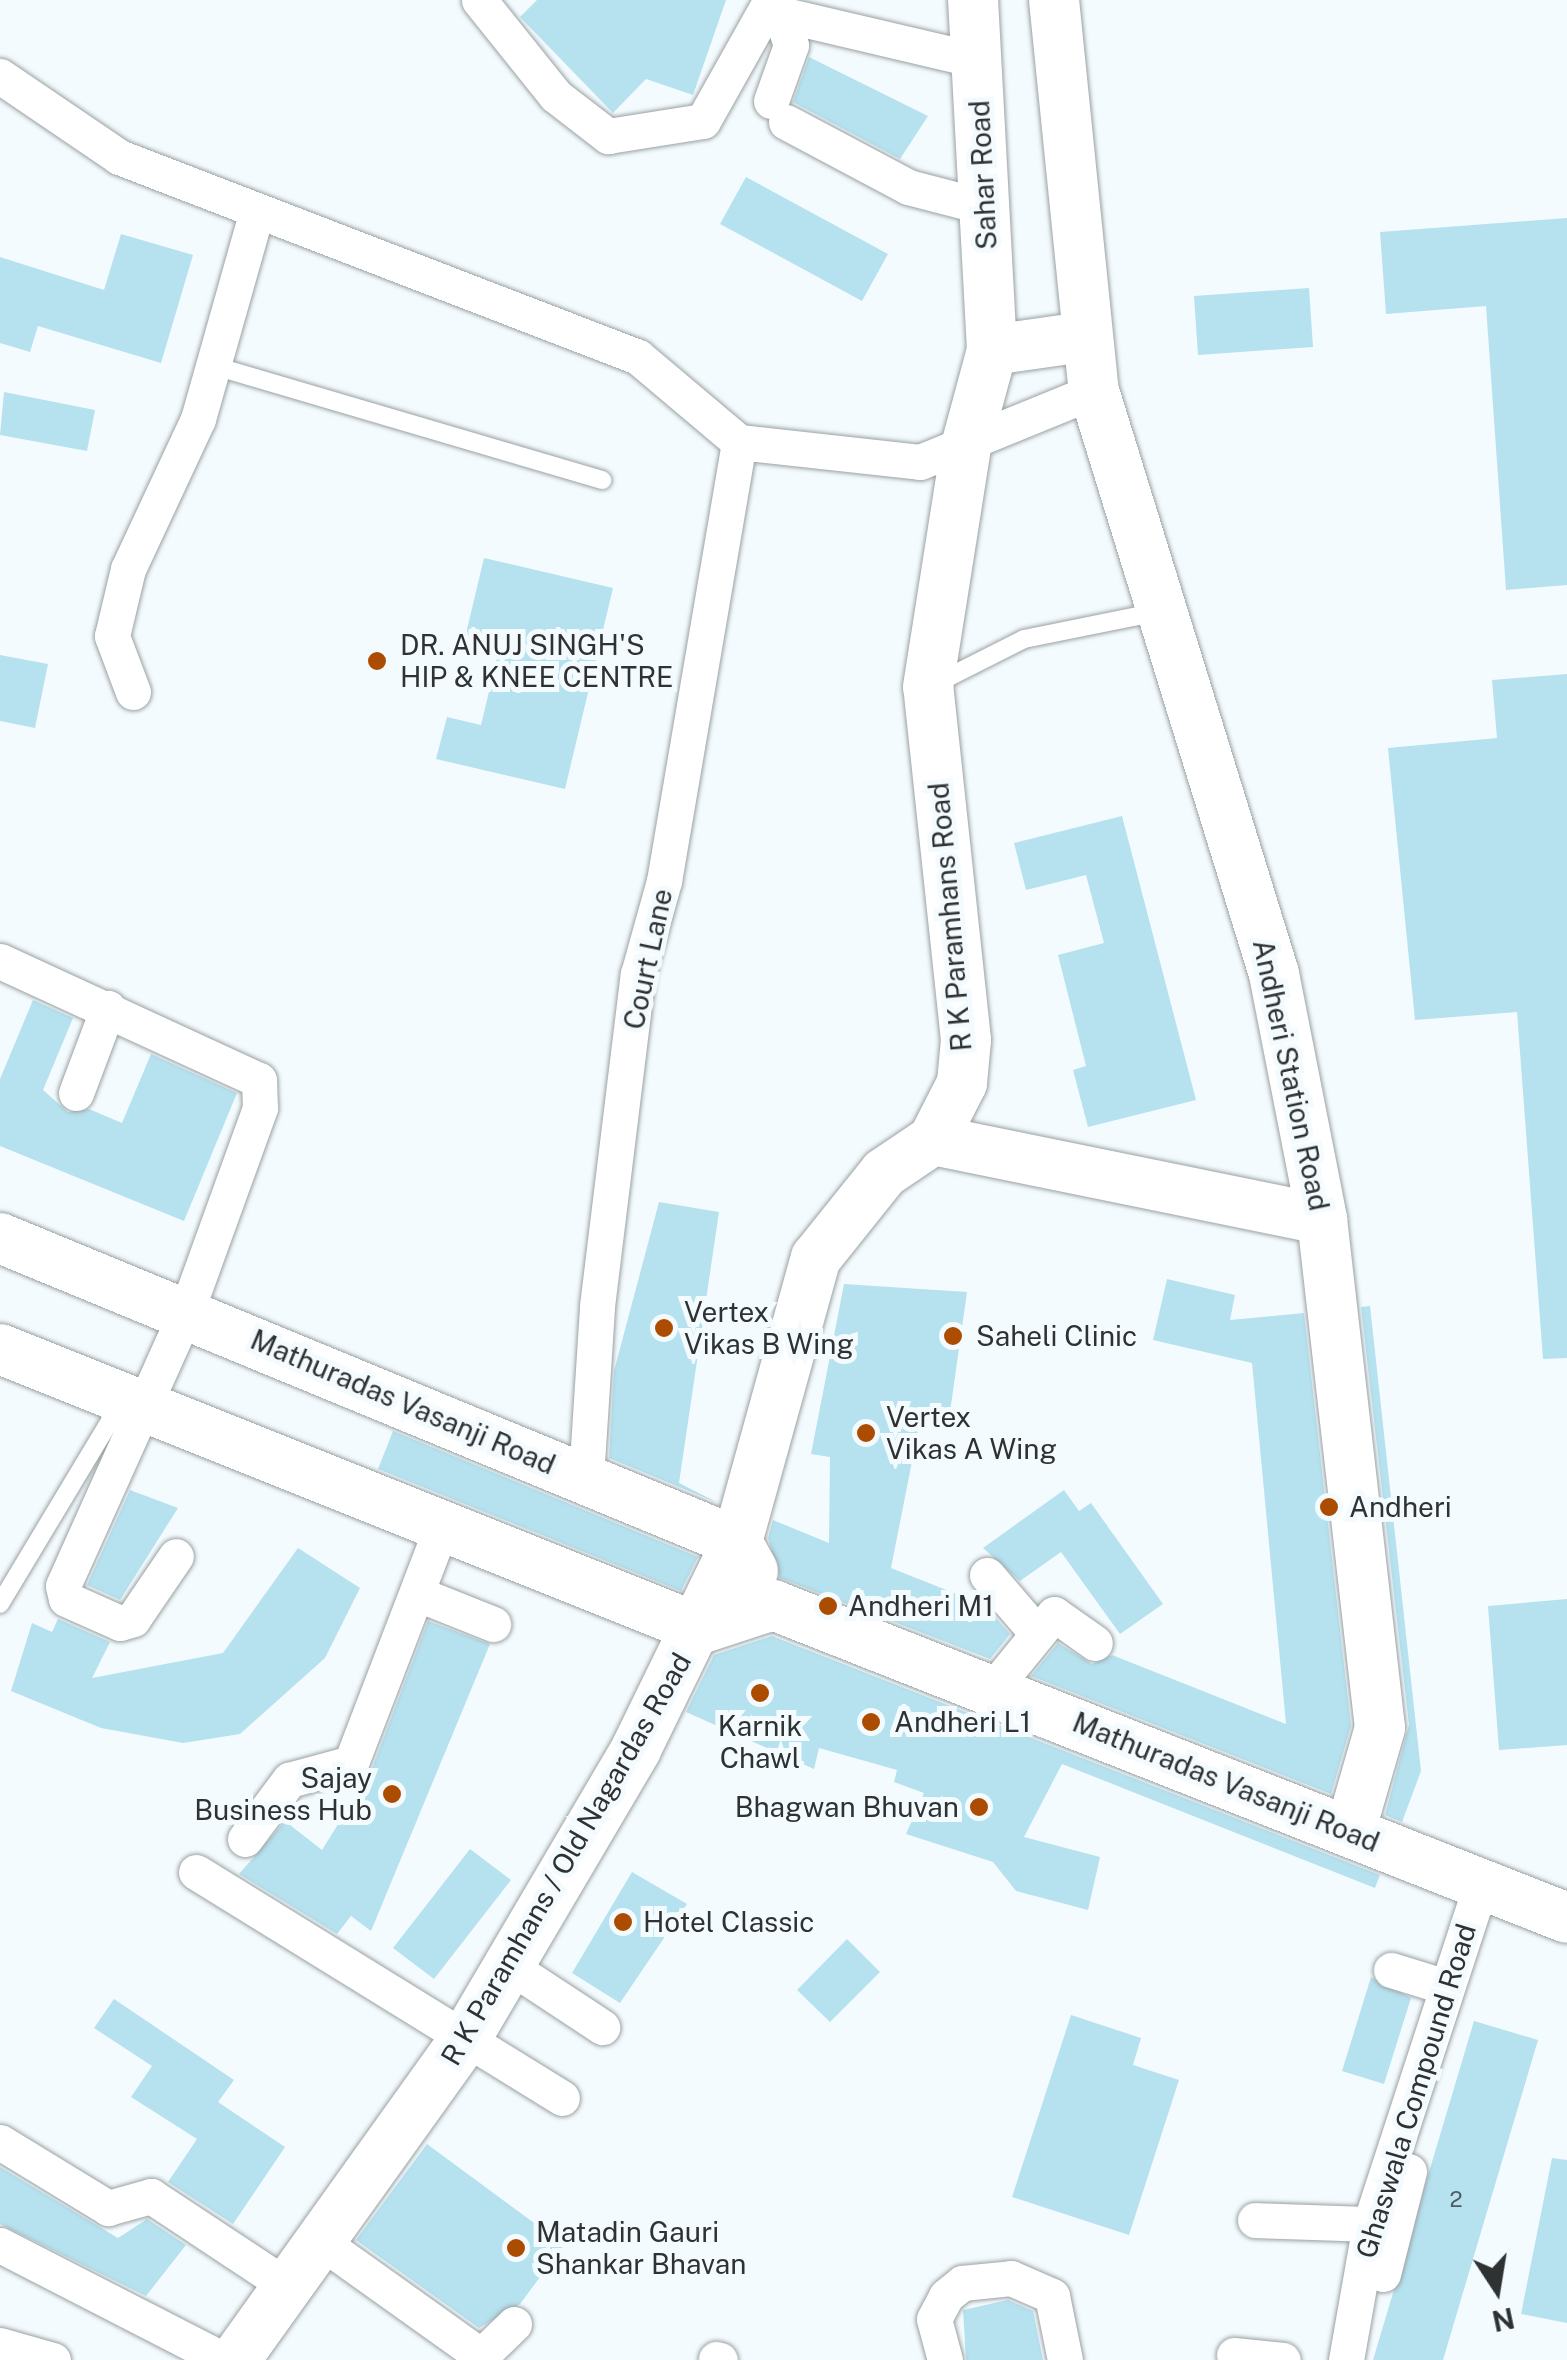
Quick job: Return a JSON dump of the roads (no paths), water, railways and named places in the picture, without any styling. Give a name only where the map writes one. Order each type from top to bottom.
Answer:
[{"type":"main road","name":"Sahar Road","points":[[972,0],[992,350]]},
{"type":"main road","points":[[992,350],[1083,337],[1054,0]]},
{"type":"main road","name":"Andheri Station Road","points":[[1083,337],[1094,391],[1274,974],[1322,1219],[1380,1728],[1350,1832]]},
{"type":"main road","name":"R K Paramhans Road","points":[[737,1542],[816,1258],[884,1173],[932,1140],[962,1084],[966,1040],[928,687],[966,446],[992,350]]},
{"type":"main road","points":[[932,1140],[1322,1219]]},
{"type":"main road","name":"Mathuradas Vasanji Road","points":[[0,1238],[737,1542]]},
{"type":"main road","points":[[0,1349],[700,1629],[773,1606],[737,1542]]},
{"type":"main road","name":"R K Paramhans / Old Nagardas Road","points":[[235,2360],[469,2033],[700,1629],[737,1542]]},
{"type":"main road","name":"Mathuradas Vasanji Road","points":[[773,1606],[1567,1918]]},
{"type":"street","points":[[479,0],[556,96],[608,136],[704,121],[779,5]]},
{"type":"street","points":[[779,5],[976,60]]},
{"type":"street","points":[[779,5],[791,45],[778,111],[908,187],[985,207]]},
{"type":"street","points":[[0,76],[118,157],[638,357],[739,442],[920,462],[1094,391]]},
{"type":"street","points":[[132,692],[112,636],[128,569],[198,419],[257,211]]},
{"type":"street","name":"Court Lane","points":[[586,1478],[596,1306],[638,974],[664,881],[739,442]]},
{"type":"street","points":[[3,970],[108,1008],[251,1072],[261,1088],[186,1312],[136,1403],[63,1586],[66,1599],[120,1623],[133,1618],[176,1556]]},
{"type":"street","points":[[76,1093],[108,1008]]},
{"type":"street","points":[[245,1839],[289,1780],[351,1763],[442,1526]]},
{"type":"street","points":[[987,1574],[1034,1631]]},
{"type":"street","points":[[418,1594],[493,1624]]},
{"type":"street","points":[[992,1690],[1034,1631],[1062,1615],[1095,1643]]},
{"type":"street","points":[[196,1872],[469,2033],[562,2098]]},
{"type":"street","name":"Ghaswala Compound Road","points":[[1346,2360],[1370,2224],[1482,1882]]},
{"type":"street","points":[[514,1955],[608,2016]]},
{"type":"street","points":[[1391,1970],[1446,1988]]},
{"type":"street","points":[[1384,2274],[1448,2051],[1430,2037]]},
{"type":"street","points":[[0,2142],[108,2208],[151,2196],[287,2286]]},
{"type":"street","points":[[1255,2220],[1370,2224]]},
{"type":"street","points":[[320,2241],[481,2356],[514,2324]]},
{"type":"street","points":[[0,2245],[224,2360]]},
{"type":"street","points":[[944,2360],[934,2319],[946,2296],[962,2283],[1011,2278],[1052,2296],[1065,2360]]},
{"type":"street","points":[[0,2345],[53,2360]]},
{"type":"street","points":[[1234,2356],[1283,2360]]},
{"type":"lane","points":[[211,365],[602,480]]},
{"type":"lane","points":[[928,687],[1024,639],[1162,611]]},
{"type":"lane","points":[[0,1604],[136,1403]]},
{"type":"place","name":"DR. ANUJ SINGH'S HIP & KNEE CENTRE","points":[[377,661]]},
{"type":"place","name":"Vertex Vikas B Wing","points":[[664,1328]]},
{"type":"place","name":"Saheli Clinic","points":[[953,1336]]},
{"type":"place","name":"Vertex Vikas A Wing","points":[[866,1433]]},
{"type":"place","name":"Andheri","points":[[1329,1507]]},
{"type":"place","name":"Andheri M1","points":[[828,1606]]},
{"type":"place","name":"Karnik Chawl","points":[[760,1693]]},
{"type":"place","name":"Andheri L1","points":[[871,1722]]},
{"type":"place","name":"Sajay Business Hub","points":[[392,1794]]},
{"type":"place","name":"Bhagwan Bhuvan","points":[[979,1807]]},
{"type":"place","name":"Hotel Classic","points":[[623,1922]]},
{"type":"place","name":"Matadin Gauri Shankar Bhavan","points":[[516,2248]]}]
